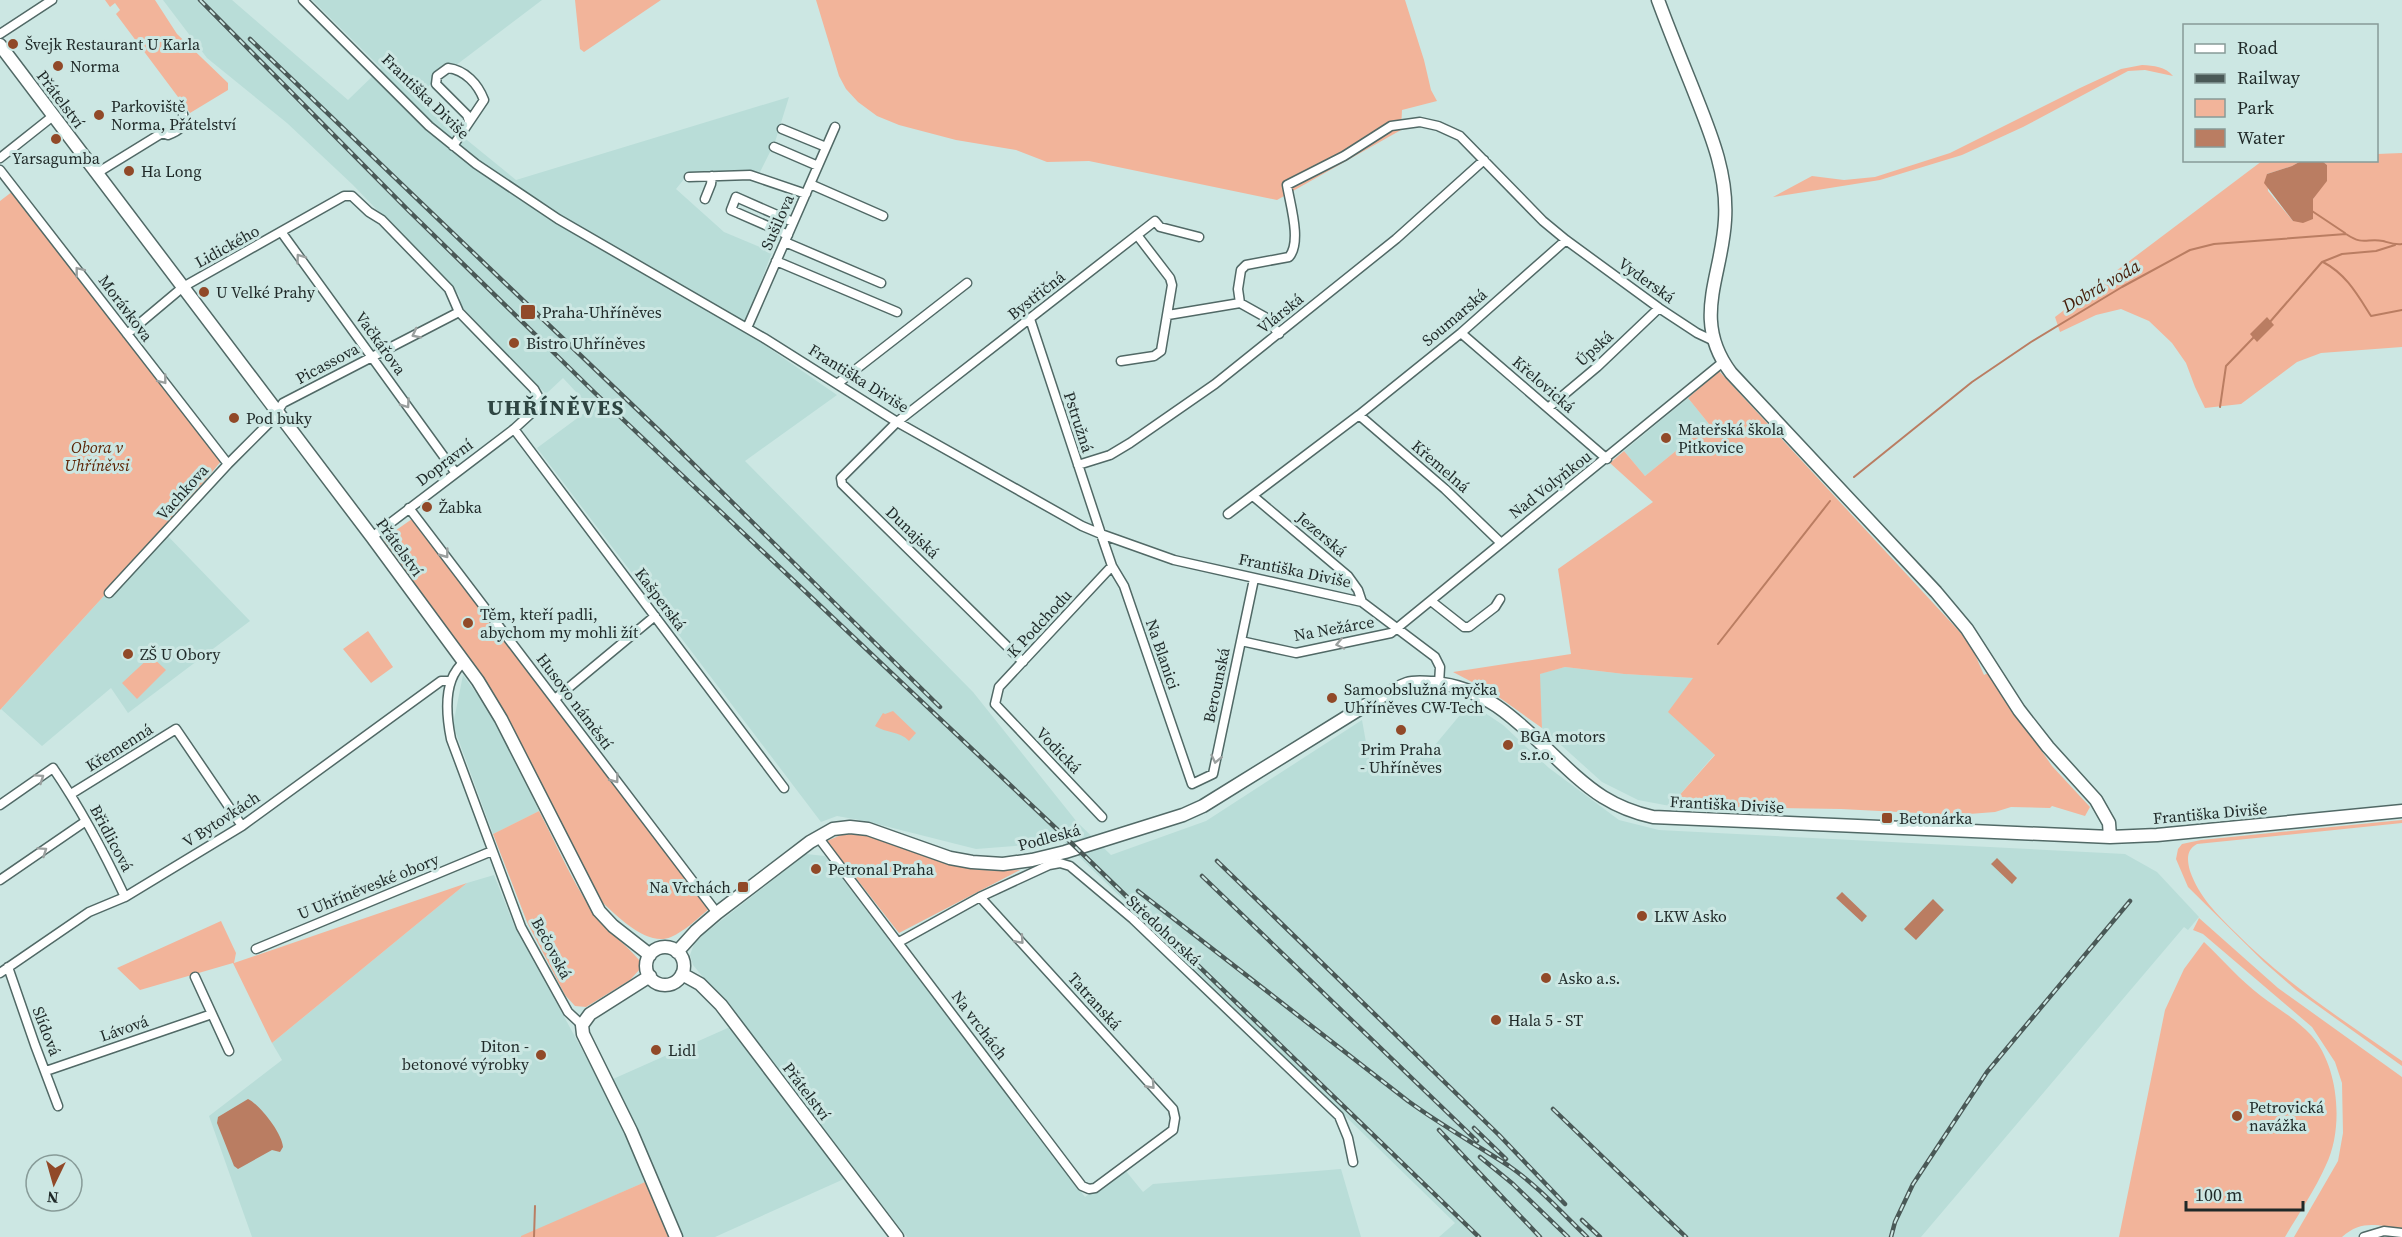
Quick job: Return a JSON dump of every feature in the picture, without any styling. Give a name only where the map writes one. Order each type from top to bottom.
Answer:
[{"type":"main road","points":[[1658,0],[1715,144],[1724,182],[1725,224],[1710,310],[1714,340],[1723,362],[1936,592],[1967,629],[2019,710],[2048,747],[2096,800],[2109,823],[2110,837]]},
{"type":"main road","name":"Přátelství","points":[[0,45],[464,662],[501,719],[599,911],[613,926],[650,955]]},
{"type":"main road","name":"Podleská","points":[[677,952],[717,913],[818,837],[833,829],[859,827],[950,858],[972,862],[1003,864],[1032,860],[1183,815],[1203,806],[1394,690],[1408,684],[1439,684]]},
{"type":"main road","name":"Františka Diviše","points":[[1439,684],[1474,694],[1492,704],[1530,733],[1601,796],[1623,808],[1643,815],[1778,824],[2110,837],[2157,835],[2402,811]]},
{"type":"main road","points":[[663,948],[677,952],[684,964],[682,974],[676,981],[667,984],[657,983],[646,968],[650,955],[663,948]]},
{"type":"main road","name":"Přátelství","points":[[682,974],[700,984],[721,1005],[897,1237]]},
{"type":"main road","points":[[582,1025],[594,1011],[650,976]]},
{"type":"main road","name":"Bečovská","points":[[582,1025],[586,1043],[631,1131],[676,1237]]},
{"type":"street","points":[[0,34],[52,0]]},
{"type":"street","name":"Františka Diviše","points":[[303,0],[429,126],[453,146],[558,219],[747,328],[897,422],[1058,513],[1101,534],[1174,560],[1362,602],[1396,630],[1435,657],[1440,668],[1439,684]]},
{"type":"street","points":[[453,146],[484,100],[480,90],[457,69],[448,68],[437,76],[436,84],[467,115],[469,121]]},
{"type":"street","points":[[96,173],[162,133],[168,135],[182,127],[185,121],[183,114]]},
{"type":"street","points":[[0,158],[53,116]]},
{"type":"street","name":"Vyderská","points":[[1240,303],[1238,277],[1246,265],[1289,257],[1295,249],[1287,185],[1344,156],[1391,126],[1413,122],[1438,126],[1460,136],[1544,221],[1566,240],[1659,308],[1697,333],[1714,340]]},
{"type":"street","name":"Sušilova","points":[[747,328],[835,127]]},
{"type":"street","points":[[783,129],[826,147]]},
{"type":"street","points":[[774,147],[818,166]]},
{"type":"street","name":"Vlárská","points":[[1078,465],[1110,455],[1146,433],[1215,384],[1396,239],[1484,160]]},
{"type":"street","name":"Morávkova","points":[[0,170],[228,464]]},
{"type":"street","points":[[705,199],[711,184],[711,176]]},
{"type":"street","points":[[689,177],[759,176],[806,194]]},
{"type":"street","points":[[810,184],[883,216]]},
{"type":"street","name":"Lidického","points":[[128,334],[183,287],[349,195],[382,220],[442,281],[455,299],[459,312]]},
{"type":"street","points":[[794,222],[736,197],[731,210],[881,283]]},
{"type":"street","name":"Bystřičná","points":[[897,422],[1155,220],[1160,227],[1200,237]]},
{"type":"street","name":"Vačkářova","points":[[282,233],[455,472]]},
{"type":"street","points":[[1121,361],[1154,356],[1161,351],[1172,285],[1170,278],[1137,235]]},
{"type":"street","name":"Soumarská","points":[[1228,514],[1359,415],[1461,333],[1566,240]]},
{"type":"street","points":[[776,261],[897,312]]},
{"type":"street","points":[[837,384],[967,283]]},
{"type":"street","points":[[1168,315],[1240,303],[1265,317],[1280,334]]},
{"type":"street","name":"Úpská","points":[[1548,408],[1597,367],[1659,308]]},
{"type":"street","name":"Picassova","points":[[277,412],[283,403],[459,312]]},
{"type":"street","name":"Dopravní","points":[[372,537],[514,429],[537,408],[539,398],[534,390],[459,312]]},
{"type":"street","name":"Pstružná","points":[[1030,319],[1101,534]]},
{"type":"street","name":"Křelovická","points":[[1461,333],[1607,459]]},
{"type":"street","name":"Nad Volyňkou","points":[[1396,630],[1723,362]]},
{"type":"street","name":"Vachkova","points":[[109,593],[277,412]]},
{"type":"street","name":"Křemelná","points":[[1359,415],[1445,489],[1501,543]]},
{"type":"street","name":"Dunajská","points":[[897,422],[841,478],[842,484],[1023,662]]},
{"type":"street","name":"Kašperská","points":[[514,429],[784,788]]},
{"type":"street","name":"Jezerská","points":[[1253,495],[1348,576],[1358,590],[1362,602]]},
{"type":"street","name":"Husovo náměstí","points":[[409,508],[717,913]]},
{"type":"street","name":"Na Blanici","points":[[1101,534],[1112,566],[1124,586],[1192,784]]},
{"type":"street","name":"K Podchodu","points":[[995,704],[999,687],[1112,566]]},
{"type":"street","name":"Berounská","points":[[1192,784],[1213,774],[1254,579]]},
{"type":"street","points":[[1431,601],[1464,627],[1469,627],[1495,607],[1500,598]]},
{"type":"street","points":[[555,699],[655,616]]},
{"type":"street","name":"Na Nežárce","points":[[1241,641],[1296,653],[1391,633],[1396,630]]},
{"type":"street","points":[[450,681],[456,669],[464,662]]},
{"type":"street","name":"V Bytovkách","points":[[0,973],[89,912],[125,897],[242,826],[441,681],[450,681]]},
{"type":"street","name":"Bečovská","points":[[450,681],[448,710],[451,739],[492,851],[522,927],[568,1012],[582,1025]]},
{"type":"street","name":"Vodická","points":[[995,704],[1102,817]]},
{"type":"street","name":"Křemenná","points":[[71,794],[176,729],[242,826]]},
{"type":"street","name":"Břidlicová","points":[[0,805],[53,768],[71,794],[106,856],[125,897]]},
{"type":"street","points":[[0,880],[86,821]]},
{"type":"street","name":"Na vrchách","points":[[818,837],[1082,1186],[1089,1189],[1095,1188],[1173,1130]]},
{"type":"street","name":"U Uhříněveské obory","points":[[256,949],[492,851]]},
{"type":"street","name":"Středohorská","points":[[899,942],[980,897],[1049,865],[1060,863],[1070,866],[1133,919],[1339,1116],[1348,1138],[1353,1162]]},
{"type":"street","name":"Tatranská","points":[[980,897],[1173,1109],[1175,1118],[1173,1130]]},
{"type":"street","name":"Slídová","points":[[8,967],[58,1106]]},
{"type":"street","points":[[195,977],[229,1051]]},
{"type":"street","name":"Lávová","points":[[46,1071],[212,1014]]},
{"type":"street","points":[[2364,1237],[2378,1232],[2402,1234]]},
{"type":"shaded area","points":[[163,0],[232,0],[348,100],[381,68],[312,0],[542,0],[414,97],[516,180],[789,97],[775,142],[760,172],[748,170],[688,174],[676,189],[724,232],[772,252],[743,330],[837,395],[745,461],[973,692],[1077,822],[1111,855],[1206,821],[1362,720],[1372,776],[1406,765],[1435,745],[1470,703],[1503,725],[1549,768],[1619,820],[1659,830],[2125,854],[2157,872],[2199,917],[2188,930],[2184,927],[1921,1237],[1439,1237],[1455,1223],[1060,838],[1052,843],[976,849],[837,816],[821,822],[537,448],[591,408],[563,378],[546,394],[462,307],[459,295],[353,185],[287,123],[207,58]]},
{"type":"shaded area","name":"Mateřská škola Pitkovice","points":[[1688,398],[1709,424],[1645,476],[1624,451]]},
{"type":"shaded area","name":"ZŠ U Obory","points":[[163,531],[250,621],[128,713],[111,688],[42,746],[1,709]]},
{"type":"shaded area","points":[[1565,667],[1624,674],[1694,678],[1715,754],[1670,806],[1638,800],[1602,782],[1542,728],[1539,674]]},
{"type":"shaded area","points":[[463,675],[498,723],[539,811],[493,834],[453,725]]},
{"type":"shaded area","points":[[806,854],[825,856],[1085,1197],[1125,1170],[1143,1192],[1153,1184],[1341,1169],[1361,1237],[907,1237],[693,965],[690,955],[694,944],[704,934]]},
{"type":"shaded area","points":[[494,875],[514,925],[615,1110],[645,1182],[521,1237],[252,1237],[209,1116],[282,1060],[272,1043],[467,883]]},
{"type":"shaded area","points":[[730,1027],[844,1179],[715,1237],[681,1237],[613,1079]]},
{"type":"green space","points":[[105,0],[155,0],[177,34],[228,83],[228,90],[190,113],[116,14],[120,10],[115,3],[110,7]]},
{"type":"green space","points":[[575,0],[661,0],[584,52],[580,49]]},
{"type":"green space","points":[[816,0],[1405,0],[1431,90],[1437,101],[1402,110],[1401,130],[1277,200],[1089,161],[1047,162],[1016,150],[956,140],[899,125],[877,116],[858,102],[846,89],[839,76]]},
{"type":"green space","points":[[2142,65],[2163,68],[2173,76],[2145,70],[2128,71],[2023,127],[1962,155],[1880,180],[1773,197],[1812,176],[1844,180],[1875,177],[1950,153],[2121,69]]},
{"type":"green space","points":[[2402,153],[2402,347],[2321,353],[2297,362],[2241,404],[2205,408],[2186,363],[2172,343],[2149,321],[2121,309],[2096,315],[2060,332],[2055,317],[2261,162],[2299,162],[2267,174],[2268,191],[2293,221],[2313,219],[2313,199],[2327,165],[2323,162],[2378,162],[2378,154]]},
{"type":"green space","name":"Obora v Uhříněvsi","points":[[13,191],[222,460],[163,531],[0,710],[0,201]]},
{"type":"green space","points":[[1719,371],[1970,643],[1984,675],[1988,673],[2052,766],[2090,807],[2085,816],[2052,806],[2050,808],[2011,807],[1995,812],[1956,815],[1841,809],[1670,806],[1715,755],[1668,712],[1693,678],[1624,674],[1565,667],[1540,674],[1542,728],[1493,693],[1453,672],[1571,654],[1558,569],[1653,502],[1610,463],[1624,451],[1645,476],[1709,424],[1688,398]]},
{"type":"green space","points":[[412,519],[709,909],[681,931],[662,939],[644,935],[603,903],[502,712],[383,543],[382,540]]},
{"type":"green space","points":[[368,631],[393,667],[371,683],[343,649]]},
{"type":"green space","points":[[151,656],[166,670],[137,699],[122,683]]},
{"type":"green space","points":[[893,711],[916,733],[909,741],[901,735],[875,726],[883,713]]},
{"type":"green space","points":[[539,811],[570,874],[592,910],[640,961],[640,969],[630,980],[586,1007],[575,1006],[565,995],[527,922],[493,834]]},
{"type":"green space","points":[[2402,820],[2402,823],[2197,844],[2189,852],[2188,859],[2194,880],[2209,905],[2255,951],[2316,1001],[2402,1061],[2402,1066],[2296,990],[2264,962],[2188,887],[2176,859],[2178,849],[2182,844],[2201,840]]},
{"type":"green space","points":[[848,832],[861,834],[967,868],[1020,870],[899,933],[827,841]]},
{"type":"green space","points":[[467,883],[272,1043],[233,963],[140,990],[117,968],[221,921],[236,953],[234,963]]},
{"type":"green space","points":[[2199,918],[2278,988],[2402,1077],[2402,1228],[2370,1225],[2349,1231],[2342,1237],[2294,1237],[2338,1161],[2343,1133],[2342,1083],[2335,1062],[2312,1027],[2203,934],[2193,930]]},
{"type":"green space","points":[[2204,942],[2253,990],[2305,1029],[2320,1048],[2328,1063],[2336,1098],[2337,1116],[2332,1150],[2317,1183],[2285,1237],[2119,1237],[2165,1010],[2184,969]]},
{"type":"green space","points":[[645,1182],[669,1237],[521,1237],[521,1236]]},
{"type":"water","points":[[2299,162],[2323,162],[2327,165],[2327,181],[2313,199],[2313,219],[2303,223],[2293,221],[2264,183],[2267,174]]},
{"type":"water","points":[[2267,317],[2274,325],[2257,342],[2250,334]]},
{"type":"water","points":[[1997,858],[2017,878],[2012,884],[1991,864]]},
{"type":"water","points":[[1842,892],[1867,916],[1862,922],[1836,898]]},
{"type":"water","points":[[1933,899],[1944,910],[1916,940],[1904,929]]},
{"type":"water","points":[[248,1099],[270,1120],[279,1134],[283,1147],[280,1152],[272,1150],[238,1169],[234,1166],[217,1123],[218,1117]]},
{"type":"waterway","points":[[2312,211],[2345,233]]},
{"type":"waterway","name":"Dobrá voda","points":[[1854,477],[1972,382],[2031,342],[2122,287],[2190,250],[2214,244],[2346,234],[2361,241],[2377,240],[2402,244]]},
{"type":"waterway","points":[[2269,323],[2322,262],[2342,254],[2376,251],[2395,245]]},
{"type":"waterway","points":[[2323,262],[2345,279],[2371,316],[2402,310]]},
{"type":"waterway","points":[[2220,407],[2226,366],[2254,337]]},
{"type":"waterway","name":"Dobrá voda","points":[[1718,644],[1830,501]]},
{"type":"waterway","points":[[534,1237],[535,1206]]},
{"type":"railway","points":[[200,0],[408,210],[595,393],[1062,834],[1479,1237]]},
{"type":"railway","points":[[250,39],[667,438],[940,707]]},
{"type":"railway","points":[[1217,861],[1499,1135],[1565,1204]]},
{"type":"railway","points":[[1202,876],[1477,1141]]},
{"type":"railway","points":[[1138,891],[1408,1101],[1520,1174],[1587,1237]]},
{"type":"railway","points":[[1891,1237],[1895,1222],[1913,1184],[1987,1072],[2130,901]]},
{"type":"railway","points":[[1553,1109],[1686,1237]]},
{"type":"railway","points":[[1474,1128],[1506,1159]]},
{"type":"railway","points":[[1439,1130],[1540,1237]]},
{"type":"railway","points":[[1480,1157],[1513,1184],[1568,1237]]},
{"type":"railway","points":[[1582,1220],[1600,1237]]},
{"type":"place","name":"Švejk Restaurant U Karla","points":[[13,44]]},
{"type":"place","name":"Norma","points":[[58,66]]},
{"type":"place","name":"Parkoviště Norma, Přátelství","points":[[99,115]]},
{"type":"place","name":"Yarsagumba","points":[[56,139]]},
{"type":"place","name":"Ha Long","points":[[129,171]]},
{"type":"place","name":"U Velké Prahy","points":[[204,292]]},
{"type":"place","name":"Praha-Uhříněves","points":[[528,312]]},
{"type":"place","name":"Bistro Uhříněves","points":[[514,343]]},
{"type":"place","name":"Pod buky","points":[[234,418]]},
{"type":"place","name":"Mateřská škola Pitkovice","points":[[1666,438]]},
{"type":"place","name":"Žabka","points":[[427,507]]},
{"type":"place","name":"Těm, kteří padli, abychom my mohli žít","points":[[468,623]]},
{"type":"place","name":"ZŠ U Obory","points":[[128,654]]},
{"type":"place","name":"Samoobslužná myčka Uhříněves CW-Tech","points":[[1332,698]]},
{"type":"place","name":"Prim Praha - Uhříněves","points":[[1401,730]]},
{"type":"place","name":"BGA motors s.r.o.","points":[[1508,745]]},
{"type":"place","name":"Betonárka","points":[[1887,818]]},
{"type":"place","name":"Petronal Praha","points":[[816,869]]},
{"type":"place","name":"Na Vrchách","points":[[743,887]]},
{"type":"place","name":"LKW Asko","points":[[1642,916]]},
{"type":"place","name":"Asko a.s.","points":[[1546,978]]},
{"type":"place","name":"Hala 5 - ST","points":[[1496,1020]]},
{"type":"place","name":"Lidl","points":[[656,1050]]},
{"type":"place","name":"Diton - betonové výrobky","points":[[541,1055]]},
{"type":"place","name":"Petrovická navážka","points":[[2237,1116]]},
{"type":"district","name":"UHŘÍNĚVES","points":[[556,407]]}]
